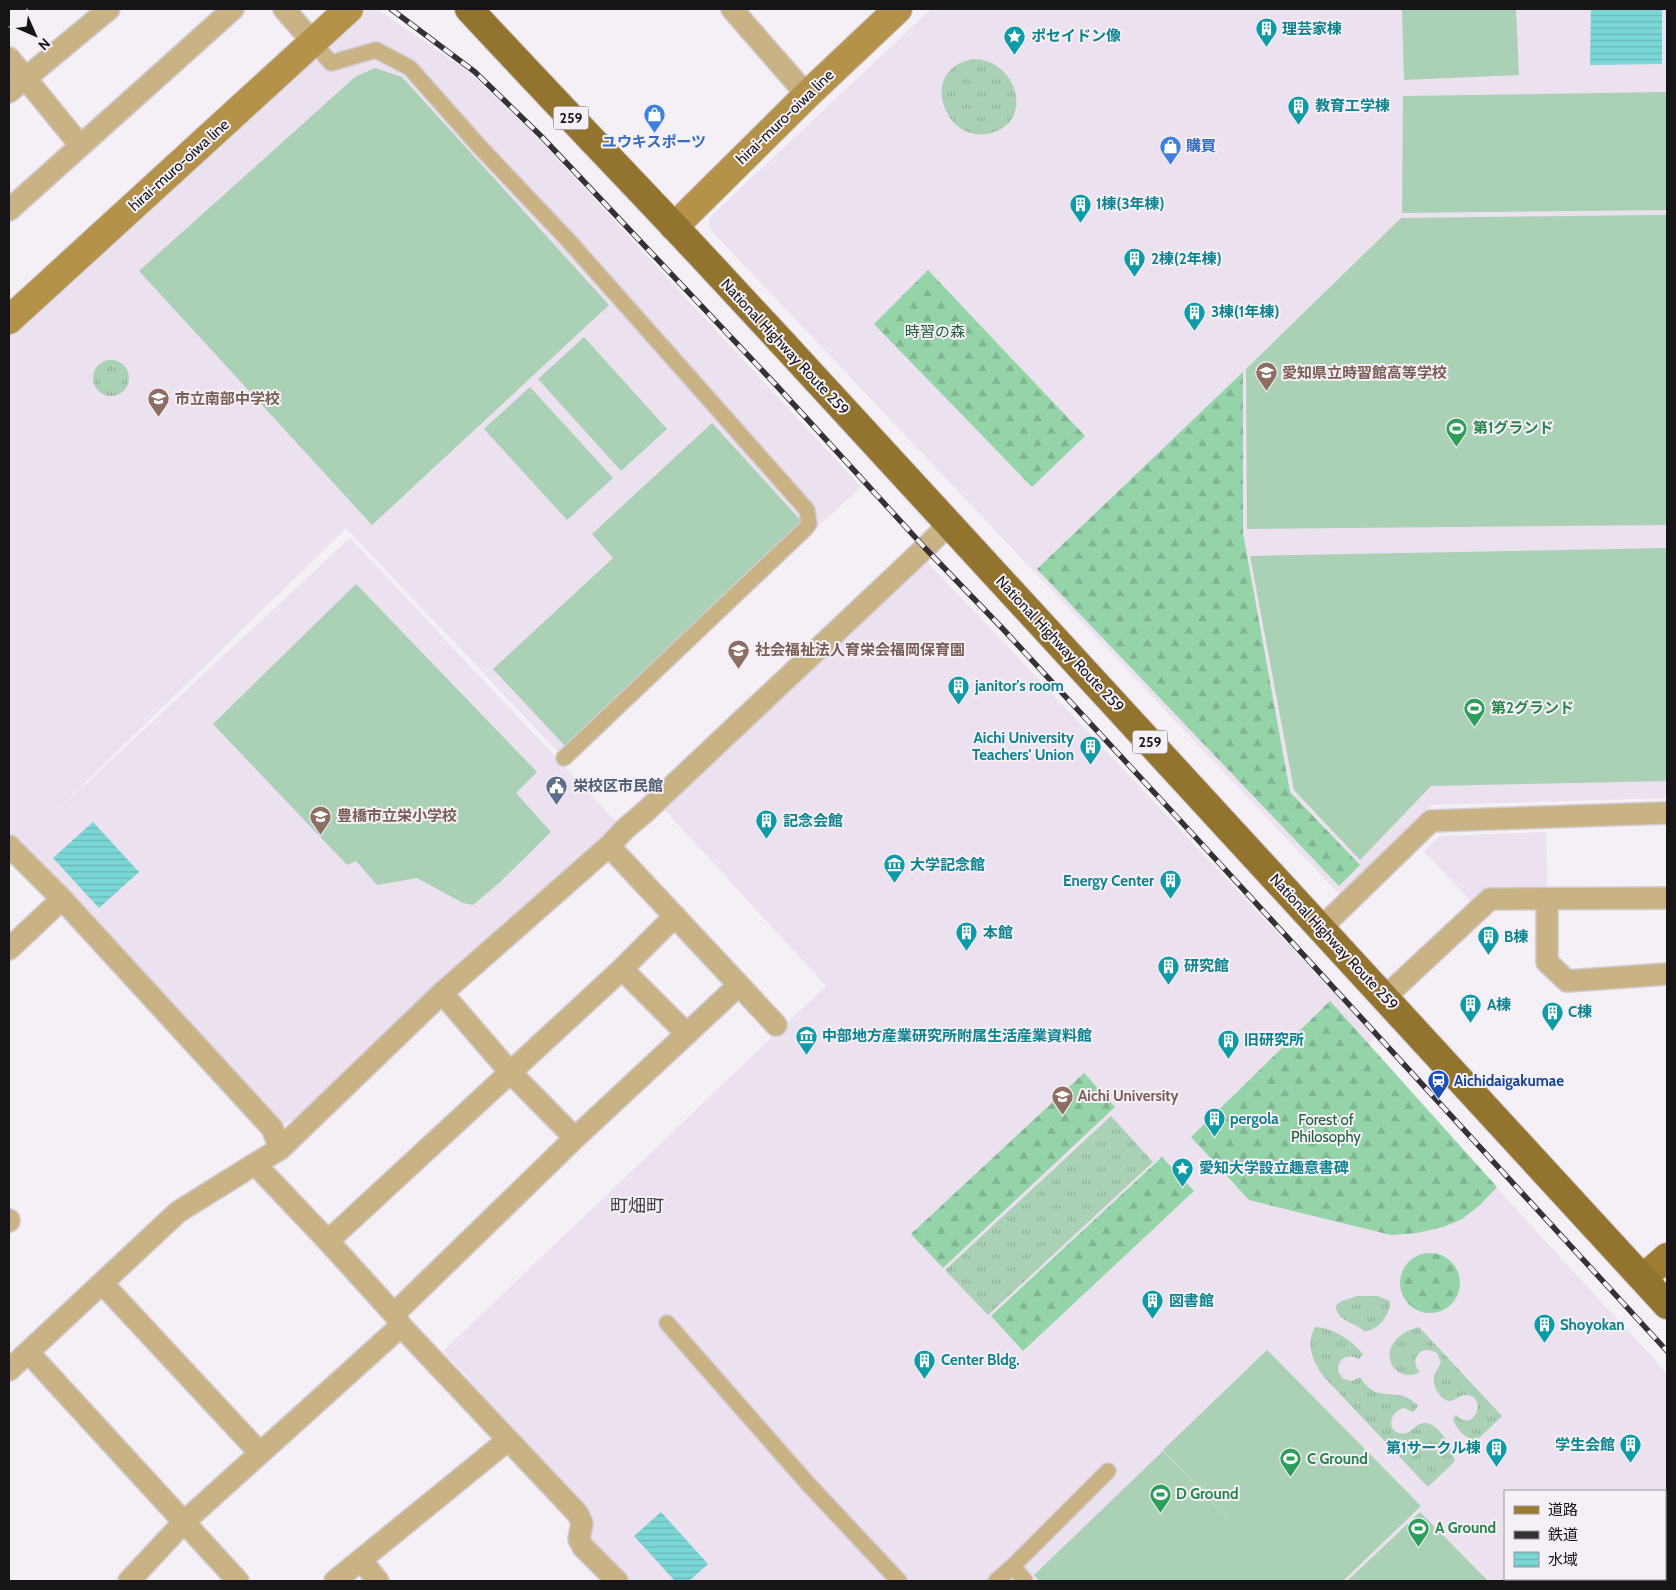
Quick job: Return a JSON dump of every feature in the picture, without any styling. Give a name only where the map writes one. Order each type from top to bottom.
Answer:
[{"type":"highway","name":"National Highway Route 259","points":[[472,10],[949,524],[1667,1306]]},
{"type":"main road","name":"hirai-muro-oiwa line","points":[[9,318],[349,9]]},
{"type":"main road","name":"hirai-muro-oiwa line","points":[[674,227],[807,95],[898,9]]},
{"type":"main road","points":[[1643,1278],[1667,1256]]},
{"type":"street","points":[[9,92],[109,9]]},
{"type":"street","points":[[9,210],[233,9]]},
{"type":"street","points":[[284,9],[331,62],[376,50],[410,68],[479,146],[568,240],[806,510],[809,524],[805,530],[564,758]]},
{"type":"street","points":[[732,9],[807,95]]},
{"type":"street","points":[[9,58],[80,145]]},
{"type":"street","points":[[9,1370],[178,1212],[280,1149],[442,994],[609,846],[949,524]]},
{"type":"street","points":[[1321,928],[1431,821],[1667,813]]},
{"type":"street","points":[[9,846],[62,899],[272,1128],[280,1149]]},
{"type":"street","points":[[609,846],[776,1026]]},
{"type":"street","points":[[1385,997],[1490,899],[1667,898]]},
{"type":"street","points":[[9,948],[62,899]]},
{"type":"street","points":[[1547,900],[1547,962],[1567,981],[1667,974]]},
{"type":"street","points":[[328,1241],[622,969],[675,916]]},
{"type":"street","points":[[622,969],[687,1034]]},
{"type":"street","points":[[129,1581],[184,1522],[260,1453],[398,1320],[575,1138],[739,985]]},
{"type":"street","points":[[442,994],[510,1072],[575,1138]]},
{"type":"street","points":[[255,1164],[578,1514],[582,1523],[580,1539],[583,1547],[617,1581]]},
{"type":"street","points":[[102,1283],[260,1453]]},
{"type":"street","points":[[667,1324],[810,1486],[900,1581]]},
{"type":"street","points":[[28,1352],[238,1581]]},
{"type":"street","points":[[335,1581],[508,1440]]},
{"type":"street","points":[[996,1581],[1108,1471]]},
{"type":"street","points":[[361,1560],[378,1581]]},
{"type":"street","points":[[1013,1566],[1025,1581]]},
{"type":"shaded area","points":[[368,9],[377,9],[469,72],[535,135],[861,487],[564,758],[346,528],[47,820],[350,538],[620,826],[293,1120],[282,1124],[9,831],[9,332]]},
{"type":"shaded area","name":"愛知県立時習館高等学校","points":[[931,9],[1667,9],[1667,798],[1431,805],[1340,895],[710,229],[709,218]]},
{"type":"shaded area","name":"Aichi University","points":[[925,560],[1375,1037],[1368,1044],[1513,1206],[1667,1373],[1667,1581],[625,1581],[586,1540],[594,1522],[591,1512],[443,1351],[826,986],[663,808]]},
{"type":"shaded area","points":[[1546,832],[1548,891],[1476,907],[1424,851],[1440,836]]},
{"type":"green space","points":[[1402,9],[1516,9],[1519,75],[1404,80]]},
{"type":"green space","points":[[974,59],[989,62],[1002,70],[1011,81],[1016,94],[1016,107],[1012,119],[1002,129],[986,134],[971,133],[958,126],[949,116],[943,102],[942,89],[946,76],[957,65]]},
{"type":"green space","points":[[375,68],[402,77],[609,305],[372,525],[139,271],[355,77]]},
{"type":"green space","points":[[1667,92],[1667,210],[1402,213],[1403,96]]},
{"type":"green space","name":"第1グランド","points":[[1667,215],[1667,525],[1247,529],[1246,369],[1401,218]]},
{"type":"green space","name":"時習の森","points":[[928,270],[1085,436],[1032,487],[874,324]]},
{"type":"green space","points":[[584,337],[667,429],[621,471],[538,379]]},
{"type":"green space","points":[[111,360],[118,361],[124,365],[128,371],[128,385],[124,391],[118,395],[111,396],[104,395],[98,391],[94,385],[93,378],[94,371],[98,365],[104,361]]},
{"type":"green space","points":[[1243,372],[1243,533],[1290,792],[1360,865],[1339,886],[1037,569]]},
{"type":"green space","points":[[530,387],[613,478],[567,520],[484,429]]},
{"type":"green space","points":[[712,423],[805,525],[565,746],[493,669],[613,558],[592,534]]},
{"type":"green space","name":"第2グランド","points":[[1667,548],[1667,781],[1431,786],[1360,860],[1294,790],[1250,556]]},
{"type":"green space","points":[[356,584],[537,772],[516,793],[551,832],[500,882],[473,905],[463,903],[417,878],[377,885],[356,861],[347,865],[213,724]]},
{"type":"green space","name":"Forest of Philosophy","points":[[1330,1001],[1497,1187],[1480,1205],[1462,1219],[1443,1227],[1417,1233],[1391,1235],[1249,1200],[1191,1137]]},
{"type":"green space","points":[[1084,1073],[1115,1107],[943,1268],[911,1234]]},
{"type":"green space","points":[[1111,1116],[1153,1162],[988,1315],[945,1270]]},
{"type":"green space","points":[[1162,1157],[1194,1191],[1023,1351],[991,1316]]},
{"type":"green space","points":[[1424,1253],[1436,1253],[1452,1261],[1458,1271],[1460,1283],[1458,1295],[1452,1305],[1436,1313],[1424,1313],[1408,1305],[1400,1289],[1400,1277],[1408,1261]]},
{"type":"green space","points":[[1357,1296],[1377,1296],[1390,1301],[1386,1316],[1379,1325],[1364,1331],[1339,1315],[1336,1305]]},
{"type":"green space","points":[[1315,1327],[1335,1332],[1353,1344],[1363,1354],[1359,1359],[1347,1357],[1341,1360],[1338,1371],[1343,1379],[1352,1381],[1360,1377],[1374,1391],[1403,1396],[1418,1406],[1413,1412],[1404,1408],[1393,1415],[1391,1423],[1395,1431],[1403,1434],[1411,1431],[1417,1425],[1426,1423],[1438,1429],[1443,1435],[1455,1461],[1428,1487],[1324,1377],[1312,1353],[1311,1341]]},
{"type":"green space","points":[[1419,1327],[1502,1416],[1476,1441],[1462,1433],[1453,1419],[1456,1415],[1464,1420],[1473,1418],[1478,1407],[1476,1400],[1470,1395],[1461,1396],[1450,1401],[1440,1396],[1434,1380],[1435,1373],[1441,1362],[1437,1353],[1431,1350],[1421,1351],[1415,1363],[1420,1372],[1410,1375],[1401,1373],[1394,1368],[1390,1360],[1390,1351],[1394,1342],[1404,1333]]},
{"type":"green space","name":"C Ground","points":[[1267,1350],[1421,1506],[1343,1581],[1039,1581],[1034,1575],[1163,1451],[1244,1535],[1163,1450]]},
{"type":"green space","name":"A Ground","points":[[1420,1512],[1488,1581],[1347,1581]]},
{"type":"water","points":[[1591,9],[1662,9],[1662,64],[1590,65]]},
{"type":"water","points":[[93,822],[139,872],[99,908],[53,858]]},
{"type":"water","points":[[661,1512],[708,1564],[689,1581],[675,1581],[634,1536]]},
{"type":"railway","points":[[391,9],[475,72],[541,136],[776,385],[925,548],[1003,629],[1667,1351]]},
{"type":"place","name":"理芸家棟","points":[[1266,48]]},
{"type":"place","name":"ポセイドン像","points":[[1015,55]]},
{"type":"place","name":"教育工学棟","points":[[1299,125]]},
{"type":"place","name":"ユウキスポーツ","points":[[654,133]]},
{"type":"place","name":"購買","points":[[1170,165]]},
{"type":"place","name":"1棟(3年棟)","points":[[1080,223]]},
{"type":"place","name":"2棟(2年棟)","points":[[1135,278]]},
{"type":"place","name":"3棟(1年棟)","points":[[1195,331]]},
{"type":"place","name":"愛知県立時習館高等学校","points":[[1266,392]]},
{"type":"place","name":"市立南部中学校","points":[[159,418]]},
{"type":"place","name":"第1グランド","points":[[1457,447]]},
{"type":"place","name":"社会福祉法人育栄会福岡保育園","points":[[739,669]]},
{"type":"place","name":"janitor's room","points":[[959,705]]},
{"type":"place","name":"第2グランド","points":[[1475,727]]},
{"type":"place","name":"Aichi University Teachers' Union","points":[[1090,766]]},
{"type":"place","name":"栄校区市民館","points":[[557,805]]},
{"type":"place","name":"豊橋市立栄小学校","points":[[321,835]]},
{"type":"place","name":"記念会館","points":[[767,840]]},
{"type":"place","name":"大学記念館","points":[[894,884]]},
{"type":"place","name":"Energy Center","points":[[1170,900]]},
{"type":"place","name":"本館","points":[[967,952]]},
{"type":"place","name":"B棟","points":[[1488,956]]},
{"type":"place","name":"研究館","points":[[1168,985]]},
{"type":"place","name":"A棟","points":[[1471,1024]]},
{"type":"place","name":"C棟","points":[[1552,1031]]},
{"type":"place","name":"中部地方産業研究所附属生活産業資料館","points":[[806,1055]]},
{"type":"place","name":"旧研究所","points":[[1228,1059]]},
{"type":"place","name":"Aichidaigakumae","points":[[1438,1100]]},
{"type":"place","name":"Aichi University","points":[[1062,1115]]},
{"type":"place","name":"pergola","points":[[1214,1138]]},
{"type":"place","name":"愛知大学設立趣意書碑","points":[[1183,1187]]},
{"type":"place","name":"図書館","points":[[1153,1320]]},
{"type":"place","name":"Shoyokan","points":[[1544,1344]]},
{"type":"place","name":"Center Bldg.","points":[[925,1379]]},
{"type":"place","name":"学生会館","points":[[1631,1464]]},
{"type":"place","name":"第1サークル棟","points":[[1497,1467]]},
{"type":"place","name":"C Ground","points":[[1291,1478]]},
{"type":"place","name":"D Ground","points":[[1160,1513]]},
{"type":"place","name":"A Ground","points":[[1419,1547]]},
{"type":"district","name":"町畑町","points":[[637,1206]]}]
